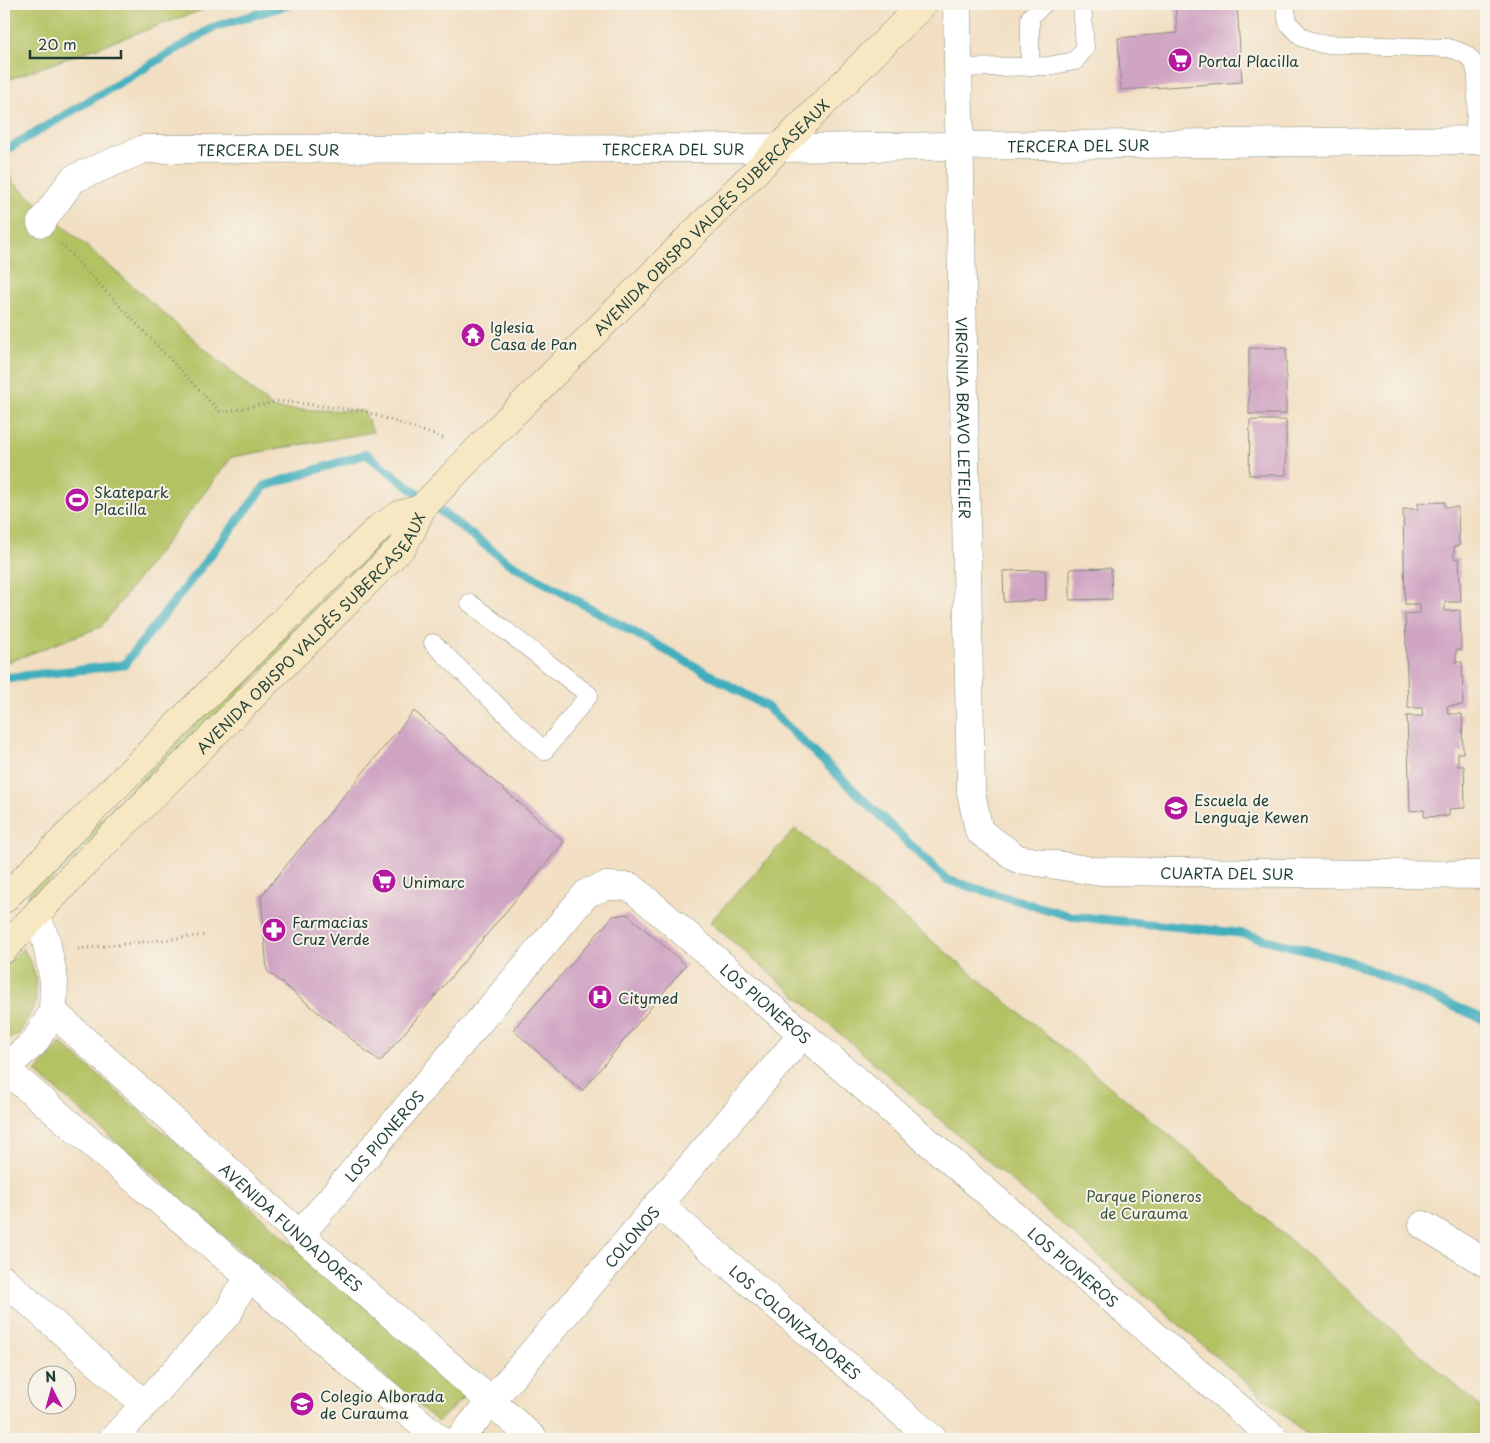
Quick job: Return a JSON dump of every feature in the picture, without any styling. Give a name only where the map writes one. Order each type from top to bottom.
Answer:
[{"type":"main road","name":"AVENIDA OBISPO VALDÉS SUBERCASEAUX","points":[[4,949],[83,865],[403,546],[421,509],[478,450],[923,4]]},
{"type":"main road","name":"AVENIDA OBISPO VALDÉS SUBERCASEAUX","points":[[4,898],[193,709],[380,527],[401,514],[421,509]]},
{"type":"street","name":"VIRGINIA BRAVO LETELIER","points":[[957,4],[971,792],[979,831]]},
{"type":"street","name":"TERCERA DEL SUR","points":[[41,223],[73,179],[144,149],[780,148],[1480,140]]},
{"type":"street","name":"CUARTA DEL SUR","points":[[979,831],[1018,859],[1094,871],[1486,875]]},
{"type":"street","name":"LOS PIONEROS","points":[[300,1236],[587,893],[606,886],[632,887],[1275,1439]]},
{"type":"street","points":[[36,916],[46,940],[54,981],[53,1012],[34,1043],[4,1068],[439,1439]]},
{"type":"street","name":"AVENIDA FUNDADORES","points":[[53,1012],[300,1236],[534,1439]]},
{"type":"street","name":"COLONOS","points":[[459,1439],[804,1034]]},
{"type":"street","name":"LOS COLONIZADORES","points":[[658,1204],[933,1439]]},
{"type":"street","points":[[1423,1224],[1486,1263]]},
{"type":"street","points":[[113,1439],[229,1312],[236,1296],[251,1278]]},
{"type":"street","points":[[4,1280],[144,1404]]},
{"type":"lane","points":[[1030,66],[1030,17],[1044,4]]},
{"type":"lane","points":[[958,68],[1048,66],[1075,61],[1085,48],[1082,4]]},
{"type":"lane","points":[[1285,4],[1288,23],[1303,38],[1322,44],[1448,48],[1462,52],[1473,62],[1477,78],[1480,140]]},
{"type":"lane","points":[[433,644],[544,750],[590,695],[470,603]]},
{"type":"path","points":[[4,211],[41,223],[221,413],[279,401],[364,411],[478,450]]},
{"type":"path","points":[[48,952],[207,935]]},
{"type":"path","points":[[77,939],[78,958]]},
{"type":"green space","points":[[4,4],[219,4],[4,81]]},
{"type":"green space","points":[[4,161],[13,182],[274,409],[364,411],[373,432],[232,457],[101,627],[8,662],[4,660]]},
{"type":"green space","points":[[392,531],[399,533],[31,901],[28,894],[206,713]]},
{"type":"green space","name":"Parque Pioneros de Curauma","points":[[795,829],[1184,1147],[1486,1412],[1486,1439],[1312,1439],[710,922]]},
{"type":"green space","points":[[23,948],[31,962],[36,978],[36,1003],[20,1033],[4,1042],[4,967]]},
{"type":"green space","points":[[61,1043],[466,1395],[438,1422],[36,1072]]},
{"type":"building","name":"Portal Placilla","points":[[1175,4],[1237,4],[1242,82],[1121,90],[1118,38],[1177,33]]},
{"type":"building","points":[[1249,348],[1286,348],[1286,414],[1249,414]]},
{"type":"building","points":[[1250,420],[1286,420],[1286,475],[1249,475]]},
{"type":"building","points":[[1445,502],[1445,507],[1458,507],[1459,546],[1454,546],[1454,559],[1459,558],[1461,602],[1445,602],[1445,611],[1460,610],[1461,650],[1456,650],[1456,662],[1462,662],[1463,705],[1447,706],[1448,714],[1462,714],[1463,753],[1458,753],[1458,766],[1464,766],[1465,808],[1449,809],[1449,816],[1424,817],[1424,810],[1410,811],[1407,716],[1423,716],[1422,708],[1408,708],[1405,614],[1420,613],[1420,604],[1405,604],[1403,509],[1418,509],[1418,503]]},
{"type":"building","points":[[1111,568],[1112,599],[1070,600],[1070,569]]},
{"type":"building","points":[[1045,570],[1046,600],[1004,602],[1003,571]]},
{"type":"building","points":[[414,711],[564,842],[380,1062],[267,971],[261,896]]},
{"type":"building","name":"Citymed","points":[[627,914],[686,965],[582,1091],[513,1030],[613,916]]},
{"type":"waterway","points":[[4,151],[214,27],[291,4]]},
{"type":"waterway","points":[[4,678],[124,665],[265,486],[366,454],[506,561],[766,706],[947,880],[1070,916],[1239,933],[1346,960],[1481,1018],[1486,1022]]},
{"type":"place","name":"Portal Placilla","points":[[1180,60]]},
{"type":"place","name":"Iglesia Casa de Pan","points":[[473,335]]},
{"type":"place","name":"Skatepark Placilla","points":[[77,500]]},
{"type":"place","name":"Escuela de Lenguaje Kewen","points":[[1176,808]]},
{"type":"place","name":"Unimarc","points":[[384,881]]},
{"type":"place","name":"Farmacias Cruz Verde","points":[[274,930]]},
{"type":"place","name":"Citymed","points":[[600,997]]},
{"type":"place","name":"Colegio Alborada de Curauma","points":[[302,1404]]}]
